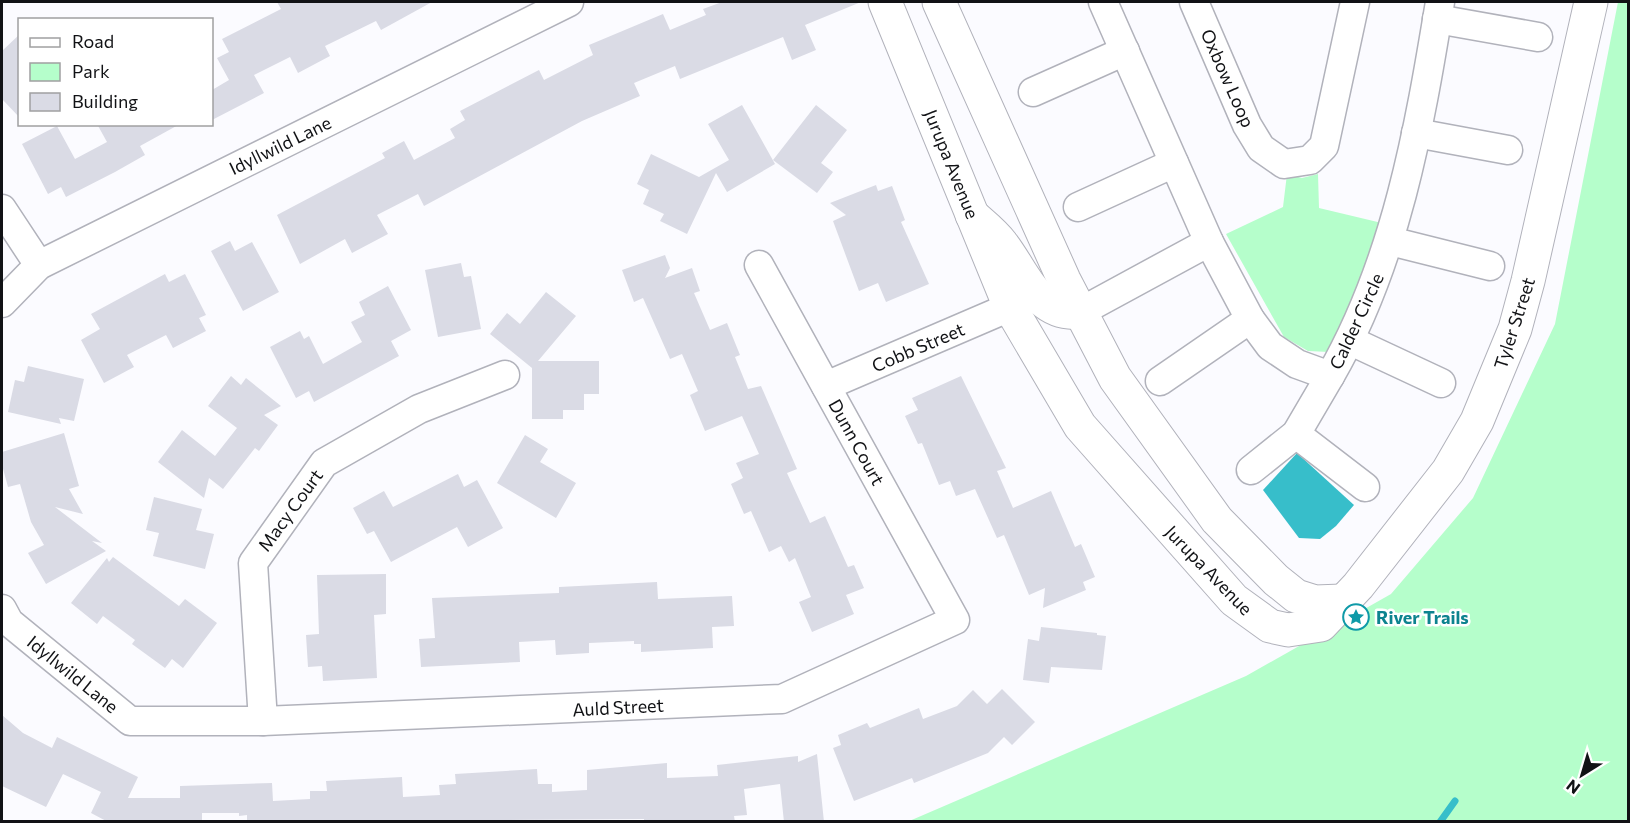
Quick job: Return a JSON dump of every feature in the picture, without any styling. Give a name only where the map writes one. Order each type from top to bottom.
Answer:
[{"type":"main road","name":"Jurupa Avenue","points":[[885,2],[1010,308],[1080,426],[1234,600],[1270,626],[1288,630],[1321,625],[1342,601]]},
{"type":"main road","points":[[939,2],[1080,312],[1115,378],[1217,520],[1275,580],[1296,596],[1315,602],[1342,601]]},
{"type":"main road","name":"Tyler Street","points":[[1342,601],[1378,563],[1448,471],[1477,421],[1495,381],[1528,281],[1591,2]]},
{"type":"main road","points":[[972,215],[1002,243],[1028,283],[1044,301],[1065,314],[1080,312]]},
{"type":"street","name":"Idyllwild Lane","points":[[2,303],[39,265],[569,2]]},
{"type":"street","name":"Calder Circle","points":[[1103,2],[1209,242],[1250,319],[1270,346],[1297,364],[1330,376],[1351,341],[1374,290],[1390,241],[1416,133],[1439,10]]},
{"type":"street","name":"Oxbow Loop","points":[[1194,2],[1247,125],[1261,148],[1284,164],[1310,160],[1324,146],[1355,2]]},
{"type":"street","points":[[1439,10],[1538,37]]},
{"type":"street","points":[[1033,92],[1125,51]]},
{"type":"street","points":[[1416,133],[1508,150]]},
{"type":"street","points":[[1078,207],[1174,163]]},
{"type":"street","points":[[2,209],[39,265]]},
{"type":"street","points":[[1390,241],[1490,266]]},
{"type":"street","points":[[1080,312],[1209,242]]},
{"type":"street","name":"Dunn Court","points":[[759,264],[956,620]]},
{"type":"street","name":"Cobb Street","points":[[826,386],[1010,308]]},
{"type":"street","points":[[1160,381],[1250,319]]},
{"type":"street","points":[[1351,341],[1441,383]]},
{"type":"street","name":"Macy Court","points":[[263,721],[252,563],[324,463],[419,409],[505,375]]},
{"type":"street","points":[[1251,470],[1296,434],[1330,376]]},
{"type":"street","points":[[1296,434],[1365,487]]},
{"type":"street","name":"Idyllwild Lane","points":[[2,609],[9,622],[130,721],[263,721]]},
{"type":"street","name":"Auld Street","points":[[263,721],[782,699],[956,620]]},
{"type":"green space","points":[[1618,2],[1628,2],[1628,821],[907,822],[1246,676],[1391,594],[1473,498],[1555,324]]},
{"type":"green space","points":[[1287,174],[1302,178],[1318,174],[1319,208],[1386,224],[1329,352],[1308,351],[1284,337],[1226,234],[1283,207]]},
{"type":"water","points":[[1297,453],[1354,505],[1336,526],[1320,539],[1299,538],[1263,490]]},
{"type":"building","points":[[277,2],[432,2],[381,30],[376,21],[325,46],[330,56],[298,73],[290,57],[254,75],[264,93],[213,119],[213,89],[229,80],[217,58],[229,52],[222,39],[281,9]]},
{"type":"building","points":[[722,2],[861,2],[805,25],[816,50],[792,60],[783,37],[680,79],[675,66],[634,83],[640,96],[582,121],[424,206],[418,194],[377,215],[388,234],[352,253],[345,239],[300,264],[277,215],[385,158],[382,153],[404,141],[414,160],[455,138],[450,129],[465,120],[460,111],[539,70],[544,80],[593,55],[589,45],[663,14],[670,30],[706,15],[703,9]]},
{"type":"building","points":[[18,36],[18,116],[2,99],[2,51]]},
{"type":"building","points":[[742,105],[775,164],[727,192],[716,173],[687,234],[660,221],[664,214],[643,204],[649,190],[637,184],[651,154],[699,177],[729,160],[708,124]]},
{"type":"building","points":[[816,105],[847,130],[821,163],[833,172],[817,193],[773,160]]},
{"type":"building","points":[[57,126],[75,159],[107,142],[98,126],[176,126],[140,146],[145,155],[66,197],[61,187],[48,194],[22,144]]},
{"type":"building","points":[[876,185],[878,191],[892,186],[905,220],[901,222],[929,284],[886,302],[878,283],[859,291],[833,221],[846,215],[830,203]]},
{"type":"building","points":[[230,241],[235,251],[252,242],[279,292],[243,311],[211,251]]},
{"type":"building","points":[[665,255],[670,268],[665,278],[692,268],[700,291],[694,293],[710,330],[727,323],[740,355],[735,357],[748,389],[761,386],[797,469],[787,473],[810,523],[825,516],[848,567],[854,565],[864,588],[846,595],[854,614],[812,632],[799,602],[811,597],[795,558],[789,562],[781,546],[769,552],[751,511],[744,514],[731,484],[743,478],[736,463],[759,454],[742,416],[705,431],[690,395],[698,391],[682,354],[670,359],[643,298],[634,302],[622,270]]},
{"type":"building","points":[[461,263],[464,277],[471,276],[481,329],[438,337],[425,270]]},
{"type":"building","points":[[165,274],[169,282],[185,274],[206,315],[199,318],[206,331],[173,348],[166,335],[127,355],[134,367],[104,383],[81,340],[100,329],[91,314]]},
{"type":"building","points":[[388,286],[411,330],[391,341],[399,356],[314,402],[309,391],[296,398],[270,347],[300,331],[304,339],[309,336],[323,364],[362,342],[351,322],[365,315],[359,302]]},
{"type":"building","points":[[546,292],[576,316],[538,361],[599,361],[599,394],[584,394],[584,410],[563,410],[563,419],[532,419],[532,368],[490,334],[507,313],[520,324]]},
{"type":"building","points":[[28,366],[84,379],[74,421],[59,418],[61,424],[8,412],[15,380],[24,382]]},
{"type":"building","points":[[231,376],[241,385],[246,378],[281,406],[264,415],[278,425],[259,451],[255,448],[223,489],[209,478],[204,498],[158,462],[182,430],[215,456],[237,428],[208,406]]},
{"type":"building","points":[[961,376],[1006,468],[997,471],[1013,508],[1051,491],[1075,547],[1081,544],[1095,577],[1083,582],[1086,590],[1043,608],[1045,588],[1029,595],[1004,535],[997,538],[975,489],[956,496],[950,481],[939,485],[922,443],[918,444],[905,416],[918,410],[912,398]]},
{"type":"building","points":[[64,433],[79,486],[69,489],[83,514],[55,507],[102,543],[92,541],[106,551],[46,584],[28,553],[44,545],[31,522],[20,484],[8,487],[2,465],[2,452]]},
{"type":"building","points":[[525,435],[548,449],[540,462],[576,483],[556,518],[497,483]]},
{"type":"building","points":[[458,474],[464,487],[477,480],[503,528],[468,547],[457,527],[391,562],[374,531],[367,534],[353,508],[384,491],[393,507]]},
{"type":"building","points":[[154,497],[202,509],[196,530],[214,534],[205,569],[153,556],[159,533],[146,530]]},
{"type":"building","points":[[113,557],[179,606],[185,599],[217,623],[183,668],[172,659],[165,668],[132,644],[135,640],[103,616],[97,624],[71,603],[107,558],[109,562]]},
{"type":"building","points":[[386,574],[386,614],[374,615],[377,678],[323,681],[322,666],[308,667],[306,635],[319,634],[317,575]]},
{"type":"building","points":[[657,582],[658,599],[732,596],[734,626],[712,627],[713,648],[641,652],[641,644],[634,644],[634,641],[589,643],[589,653],[556,655],[555,640],[519,642],[520,662],[421,667],[419,639],[435,638],[432,598],[559,593],[559,587]]},
{"type":"building","points":[[1041,627],[1106,636],[1102,670],[1051,667],[1049,683],[1023,680],[1028,639],[1039,641]]},
{"type":"building","points":[[1002,689],[1035,722],[1012,745],[1004,737],[988,753],[914,783],[912,778],[854,801],[833,748],[841,745],[838,735],[867,723],[870,728],[919,708],[923,719],[957,706],[973,690],[987,704]]},
{"type":"building","points":[[2,715],[23,733],[52,748],[57,737],[138,777],[128,798],[180,798],[180,786],[272,783],[273,801],[310,799],[310,791],[327,791],[326,781],[402,777],[403,797],[440,795],[439,785],[456,784],[455,774],[537,769],[538,784],[552,784],[552,792],[587,790],[587,770],[667,763],[667,778],[718,776],[717,765],[798,756],[798,762],[817,754],[824,822],[784,822],[780,784],[744,789],[747,815],[734,816],[735,822],[644,822],[644,819],[247,822],[247,815],[239,816],[239,813],[202,813],[202,822],[108,822],[91,813],[101,792],[63,774],[46,807],[2,786]]},
{"type":"waterway","points":[[1440,822],[1455,801]]},
{"type":"place","name":"River Trails","points":[[1356,617]]}]
